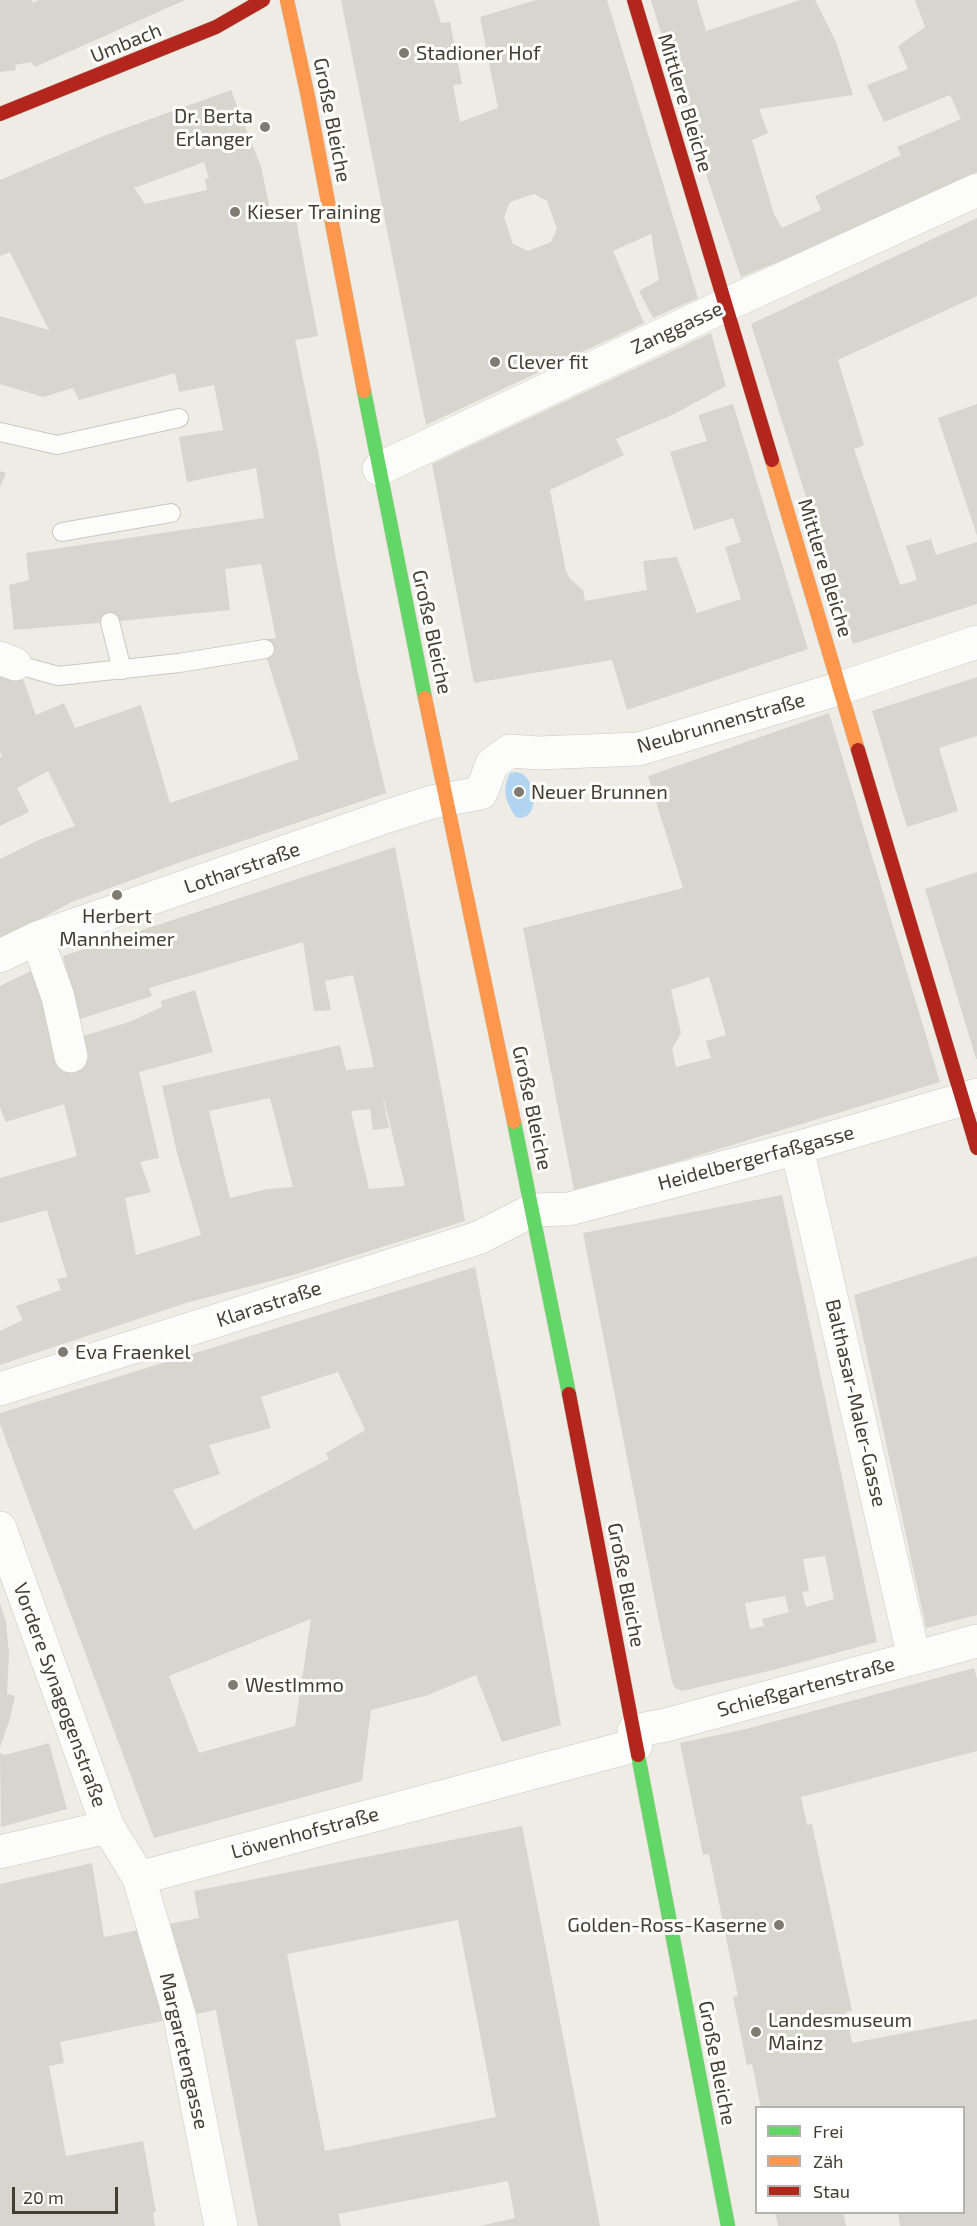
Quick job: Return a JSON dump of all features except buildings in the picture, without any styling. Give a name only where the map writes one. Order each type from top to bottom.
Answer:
[{"type":"main road","name":"Umbach","points":[[0,114],[216,27],[263,0]]},
{"type":"main road","name":"Große Bleiche","points":[[287,0],[308,97],[379,469],[533,1210],[728,2226]]},
{"type":"main road","name":"Mittlere Bleiche","points":[[634,0],[841,688],[970,1097],[977,1148]]},
{"type":"street","name":"Zanggasse","points":[[379,469],[726,305],[977,190]]},
{"type":"street","name":"Neubrunnenstraße","points":[[447,800],[481,793],[492,764],[510,751],[538,753],[639,749],[841,688],[977,642]]},
{"type":"street","name":"Lotharstraße","points":[[0,956],[37,938],[388,816],[432,802],[447,800]]},
{"type":"street","points":[[37,938],[58,998],[71,1056]]},
{"type":"street","name":"Heidelbergerfaßgasse","points":[[533,1210],[569,1209],[797,1148],[970,1097]]},
{"type":"street","name":"Balthasar-Maler-Gasse","points":[[797,1148],[894,1530],[914,1658]]},
{"type":"street","name":"Klarastraße","points":[[0,1389],[478,1238],[533,1210]]},
{"type":"street","name":"Vordere Synagogenstraße","points":[[0,1528],[108,1827]]},
{"type":"street","name":"Schießgartenstraße","points":[[635,1738],[666,1725],[977,1641]]},
{"type":"street","name":"Löwenhofstraße","points":[[139,1878],[635,1738]]},
{"type":"street","points":[[0,1852],[108,1827],[139,1878]]},
{"type":"street","name":"Margaretengasse","points":[[139,1878],[180,2018],[221,2226]]},
{"type":"lane","points":[[0,432],[57,445],[179,418]]},
{"type":"lane","points":[[62,532],[92,535],[171,513]]},
{"type":"lane","points":[[110,622],[122,669]]},
{"type":"lane","points":[[8,661],[58,676],[265,649]]},
{"type":"water","name":"Neuer Brunnen","points":[[516,772],[524,775],[529,781],[534,798],[533,807],[524,817],[516,817],[505,791],[510,773]]},
{"type":"traffic: fast","points":[[364,391],[425,698]]},
{"type":"traffic: fast","points":[[514,1122],[569,1394]]},
{"type":"traffic: fast","points":[[638,1755],[728,2226]]},
{"type":"traffic: slow","points":[[287,0],[308,97],[364,391]]},
{"type":"traffic: slow","points":[[772,460],[858,750]]},
{"type":"traffic: slow","points":[[425,698],[514,1122]]},
{"type":"traffic: jam","points":[[0,114],[216,27],[263,0]]},
{"type":"traffic: jam","points":[[634,0],[772,460]]},
{"type":"traffic: jam","points":[[858,750],[977,1148]]},
{"type":"traffic: jam","points":[[569,1394],[638,1755]]},
{"type":"place","name":"Stadioner Hof","points":[[404,53]]},
{"type":"place","name":"Dr. Berta Erlanger","points":[[265,127]]},
{"type":"place","name":"Kieser Training","points":[[235,212]]},
{"type":"place","name":"Clever fit","points":[[495,362]]},
{"type":"place","name":"Neuer Brunnen","points":[[519,792]]},
{"type":"place","name":"Herbert Mannheimer","points":[[117,895]]},
{"type":"place","name":"Eva Fraenkel","points":[[63,1352]]},
{"type":"place","name":"WestImmo","points":[[233,1685]]},
{"type":"place","name":"Golden-Ross-Kaserne","points":[[779,1925]]},
{"type":"place","name":"Landesmuseum Mainz","points":[[756,2032]]}]
